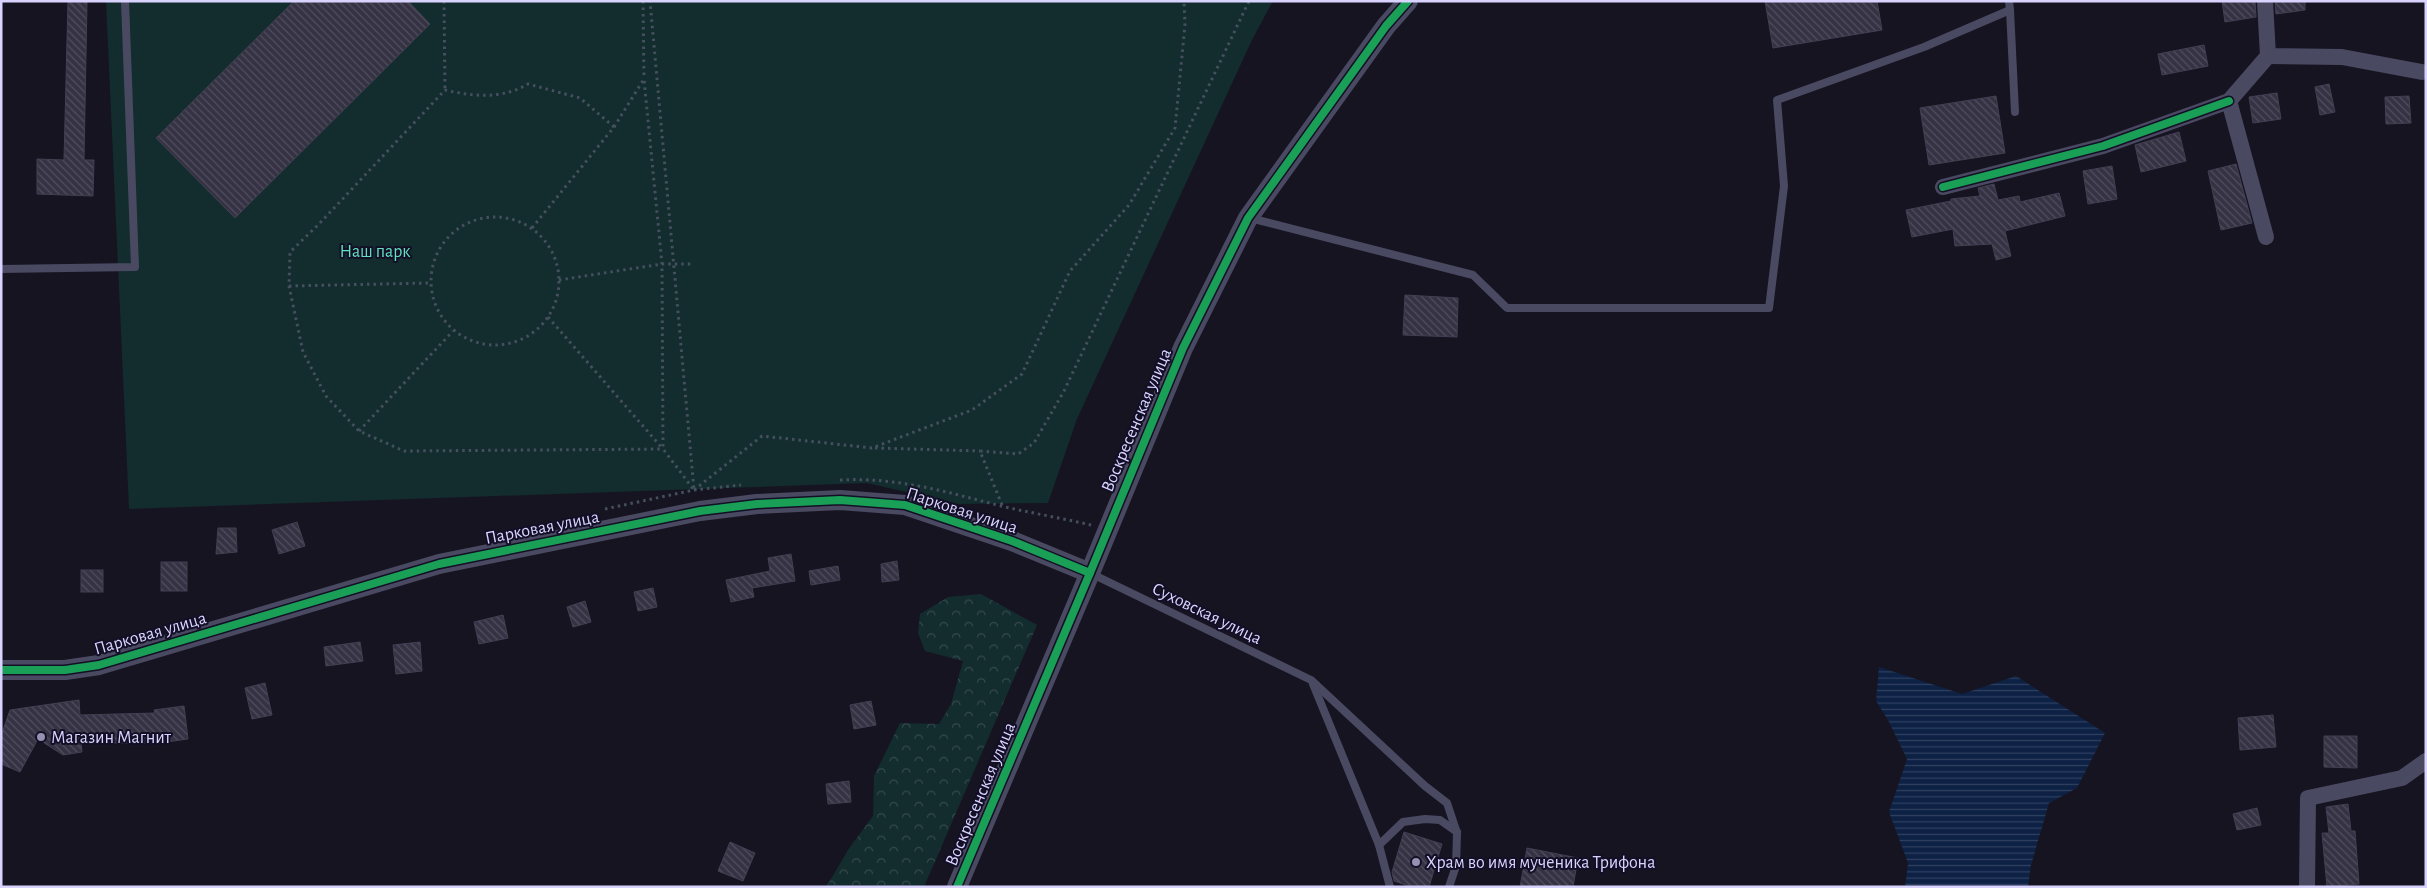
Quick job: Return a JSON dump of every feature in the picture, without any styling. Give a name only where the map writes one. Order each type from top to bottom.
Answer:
[{"type":"street","name":"Воскресенская улица","points":[[957,887],[1183,348],[1248,218],[1386,26],[1408,1]]},
{"type":"street","points":[[1943,187],[2103,146],[2229,101],[2268,56],[2266,1]]},
{"type":"street","points":[[2268,56],[2342,57],[2422,72]]},
{"type":"street","points":[[2229,101],[2266,237]]},
{"type":"street","name":"Парковая улица","points":[[1,670],[65,670],[100,665],[439,564],[700,511],[757,504],[840,500],[905,505],[1012,541],[1090,573]]},
{"type":"street","points":[[2307,887],[2308,798],[2402,778],[2426,761]]},
{"type":"lane","points":[[1,269],[135,267],[125,1]]},
{"type":"lane","points":[[2009,1],[2015,112]]},
{"type":"lane","points":[[1248,218],[1473,275],[1507,308],[1769,308],[1784,186],[1777,100],[1924,47],[2010,10]]},
{"type":"lane","name":"Суховская улица","points":[[1090,573],[1311,680],[1425,786],[1447,803],[1457,833]]},
{"type":"lane","points":[[1311,680],[1380,845],[1390,887]]},
{"type":"lane","points":[[1380,845],[1403,822],[1440,820],[1457,833],[1456,866],[1449,887]]},
{"type":"path","points":[[444,1],[445,90],[319,224],[290,252],[289,286],[303,352],[326,396],[359,431],[404,451],[663,449]]},
{"type":"path","points":[[643,1],[644,79],[662,264],[663,449]]},
{"type":"path","points":[[650,1],[694,490]]},
{"type":"path","points":[[872,448],[972,410],[1022,374],[1070,270],[1129,205],[1175,128],[1185,25],[1184,1]]},
{"type":"path","points":[[694,490],[762,436],[872,448],[1018,454],[1034,442],[1064,392],[1249,1]]},
{"type":"path","points":[[532,228],[614,127],[644,79]]},
{"type":"path","points":[[445,90],[473,97],[514,92],[528,84],[580,98],[614,127]]},
{"type":"path","points":[[494,217],[514,220],[532,228],[546,242],[556,260],[559,280],[557,299],[548,317],[534,333],[514,343],[493,346],[472,342],[453,331],[436,310],[430,283],[433,262],[443,243],[457,229],[474,220],[494,217]]},
{"type":"path","points":[[559,280],[662,264],[694,264]]},
{"type":"path","points":[[289,286],[430,283]]},
{"type":"path","points":[[548,317],[663,449],[694,490]]},
{"type":"path","points":[[359,431],[453,331]]},
{"type":"path","points":[[980,451],[1002,506]]},
{"type":"green space","name":"Наш парк","points":[[106,1],[1273,1],[1252,40],[1077,419],[1048,503],[958,504],[867,483],[129,509]]},
{"type":"green space","points":[[981,594],[1037,625],[924,887],[826,887],[850,847],[873,816],[874,776],[900,723],[939,724],[951,704],[963,661],[925,651],[918,633],[920,614],[948,597]]},
{"type":"water","points":[[1879,667],[1962,694],[2016,676],[2105,733],[2077,788],[2049,803],[2031,865],[2028,887],[1905,887],[1908,863],[1889,812],[1907,759],[1888,720],[1876,701]]},
{"type":"building","points":[[68,1],[87,1],[84,160],[94,160],[93,196],[37,194],[37,159],[64,160]]},
{"type":"building","points":[[294,1],[408,1],[430,24],[235,218],[156,138]]},
{"type":"building","points":[[1765,1],[1877,1],[1882,30],[1773,48]]},
{"type":"building","points":[[2222,1],[2255,1],[2256,17],[2225,22]]},
{"type":"building","points":[[2275,1],[2305,1],[2305,10],[2276,14]]},
{"type":"building","points":[[2204,45],[2208,66],[2162,75],[2158,54]]},
{"type":"building","points":[[2329,84],[2335,112],[2320,115],[2315,87]]},
{"type":"building","points":[[2277,93],[2281,119],[2253,123],[2249,97]]},
{"type":"building","points":[[1996,96],[2005,153],[1929,165],[1920,108]]},
{"type":"building","points":[[2409,96],[2411,123],[2386,124],[2385,97]]},
{"type":"building","points":[[2179,132],[2186,161],[2141,172],[2135,145]]},
{"type":"building","points":[[2236,164],[2252,223],[2221,230],[2208,171]]},
{"type":"building","points":[[2112,166],[2117,199],[2088,204],[2083,171]]},
{"type":"building","points":[[1994,184],[1998,200],[2019,196],[2020,202],[2059,193],[2065,216],[2005,231],[2011,256],[1996,260],[1992,244],[1955,246],[1953,229],[1912,237],[1906,210],[1951,201],[1951,199],[1980,196],[1978,188]]},
{"type":"building","points":[[1405,295],[1458,298],[1457,337],[1403,335]]},
{"type":"building","points":[[297,522],[305,546],[279,554],[272,530]]},
{"type":"building","points":[[218,528],[236,528],[237,552],[216,554]]},
{"type":"building","points":[[791,554],[795,581],[752,588],[754,597],[731,602],[726,580],[770,571],[768,558]]},
{"type":"building","points":[[897,561],[899,580],[882,582],[881,564]]},
{"type":"building","points":[[161,562],[187,562],[187,591],[161,591]]},
{"type":"building","points":[[838,566],[840,580],[811,585],[809,571]]},
{"type":"building","points":[[81,570],[103,570],[103,592],[81,592]]},
{"type":"building","points":[[653,588],[657,607],[638,611],[634,592]]},
{"type":"building","points":[[585,601],[591,622],[573,627],[567,607]]},
{"type":"building","points":[[503,615],[508,638],[479,644],[474,622]]},
{"type":"building","points":[[360,642],[363,661],[326,666],[324,647]]},
{"type":"building","points":[[420,642],[422,671],[396,674],[393,645]]},
{"type":"building","points":[[265,683],[272,715],[252,719],[245,688]]},
{"type":"building","points":[[79,700],[80,715],[155,713],[154,710],[184,706],[188,739],[159,743],[81,743],[82,752],[63,755],[38,739],[20,772],[1,764],[1,736],[10,710]]},
{"type":"building","points":[[871,701],[876,725],[854,729],[850,705]]},
{"type":"building","points":[[2273,715],[2276,747],[2240,750],[2238,718]]},
{"type":"building","points":[[2324,736],[2357,736],[2357,768],[2324,767]]},
{"type":"building","points":[[849,781],[851,802],[828,804],[826,784]]},
{"type":"building","points":[[2348,804],[2351,831],[2355,831],[2359,884],[2327,887],[2322,833],[2329,833],[2326,807]]},
{"type":"building","points":[[2257,808],[2261,825],[2237,830],[2233,814]]},
{"type":"building","name":"Храм во имя мученика Трифона","points":[[1404,832],[1442,844],[1429,887],[1412,887],[1394,881],[1392,872]]},
{"type":"building","points":[[730,842],[755,853],[743,881],[718,871]]},
{"type":"building","points":[[1527,848],[1578,858],[1573,887],[1520,887]]},
{"type":"cycle path","points":[[957,887],[1183,348],[1248,218],[1386,26],[1408,1]]},
{"type":"cycle path","points":[[1943,187],[2103,146],[2229,101]]},
{"type":"cycle path","points":[[1,670],[65,670],[99,665],[439,564],[700,511],[757,504],[840,500],[905,505],[1012,541],[1090,573]]},
{"type":"place","name":"Магазин Магнит","points":[[41,737]]},
{"type":"place","name":"Храм во имя мученика Трифона","points":[[1416,862]]}]
